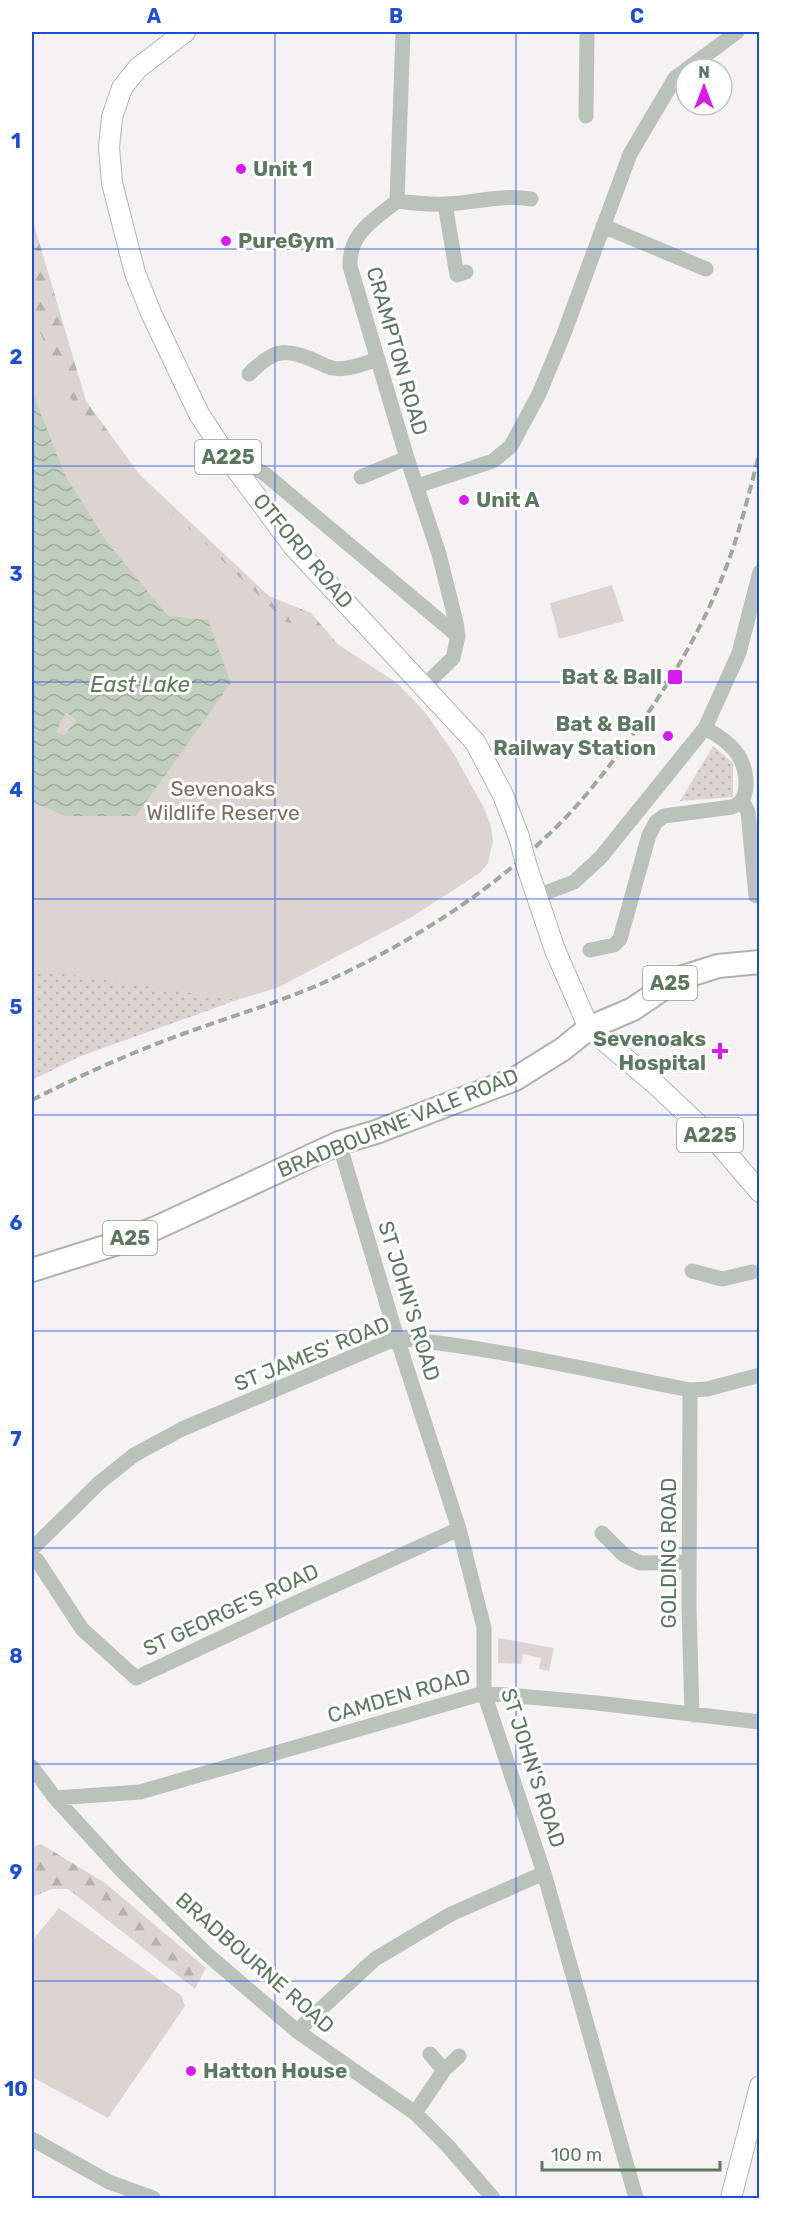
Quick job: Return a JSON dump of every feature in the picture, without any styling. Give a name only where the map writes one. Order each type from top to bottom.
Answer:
[{"type":"highway","name":"A25","points":[[589,1028],[633,1009],[677,979],[687,975],[718,966],[759,962]]},
{"type":"highway","name":"BRADBOURNE VALE ROAD","points":[[32,1270],[118,1243],[156,1228],[339,1143],[409,1120],[515,1079],[563,1049],[589,1028]]},
{"type":"main road","name":"OTFORD ROAD","points":[[185,32],[138,68],[122,88],[112,117],[109,147],[112,183],[135,273],[151,314],[199,414],[230,461],[293,546],[475,742],[503,795],[563,972],[589,1028]]},
{"type":"main road","name":"A225","points":[[589,1028],[653,1082],[717,1142],[759,1192]]},
{"type":"main road","points":[[731,2199],[759,2086]]},
{"type":"street","points":[[403,32],[397,201],[445,204],[519,196],[531,199]]},
{"type":"street","points":[[586,32],[586,116]]},
{"type":"street","points":[[703,57],[737,32]]},
{"type":"street","points":[[417,486],[493,461],[511,446],[539,394],[630,154],[674,80]]},
{"type":"street","name":"CRAMPTON ROAD","points":[[397,201],[357,235],[349,256],[406,458],[439,554],[458,636],[453,658],[423,687]]},
{"type":"street","points":[[445,204],[457,275],[466,272]]},
{"type":"street","points":[[603,226],[706,269]]},
{"type":"street","points":[[249,374],[261,351],[297,353],[334,368],[351,367],[378,359]]},
{"type":"street","points":[[361,477],[406,458]]},
{"type":"street","name":"OTFORD ROAD","points":[[254,468],[265,474],[458,636]]},
{"type":"street","points":[[537,896],[574,882],[601,856],[705,728],[739,653],[759,572]]},
{"type":"street","points":[[590,950],[614,945],[620,939],[649,835],[658,820],[668,814],[732,807],[742,800],[746,780],[742,760],[725,740],[705,728]]},
{"type":"street","points":[[742,800],[748,813],[756,896]]},
{"type":"street","name":"ST JOHN'S ROAD","points":[[339,1143],[397,1338],[459,1529],[484,1628],[484,1693],[544,1873],[636,2199]]},
{"type":"street","points":[[692,1271],[722,1279],[752,1272]]},
{"type":"street","name":"ST JAMES' ROAD","points":[[32,1555],[32,1549],[99,1483],[134,1455],[182,1429],[397,1338],[497,1352],[690,1390],[707,1389],[759,1375]]},
{"type":"street","name":"GOLDING ROAD","points":[[690,1390],[689,1562],[692,1715]]},
{"type":"street","name":"ST GEORGE'S ROAD","points":[[32,1555],[82,1629],[136,1678],[459,1529]]},
{"type":"street","points":[[602,1533],[624,1555],[640,1563],[689,1562]]},
{"type":"street","name":"CAMDEN ROAD","points":[[55,1798],[140,1792],[484,1693],[597,1703],[759,1722]]},
{"type":"street","name":"BRADBOURNE ROAD","points":[[32,1767],[55,1798],[121,1870],[208,1954],[297,2031],[415,2113],[447,2145],[493,2199]]},
{"type":"street","points":[[297,2031],[375,1959],[451,1914],[544,1873]]},
{"type":"street","points":[[430,2054],[444,2070]]},
{"type":"street","points":[[415,2113],[444,2070],[459,2056]]},
{"type":"street","points":[[32,2139],[109,2182],[153,2199]]},
{"type":"green space","points":[[32,220],[86,401],[140,475],[269,596],[311,613],[365,676],[307,709],[32,367]]},
{"type":"green space","name":"Sevenoaks Wildlife Reserve","points":[[32,315],[84,427],[286,622],[310,626],[397,683],[425,712],[454,754],[484,808],[491,826],[493,841],[488,863],[480,873],[410,918],[277,988],[237,1000],[32,969]]},
{"type":"green space","points":[[612,585],[624,621],[559,639],[550,603]]},
{"type":"green space","points":[[713,746],[733,763],[733,797],[680,801]]},
{"type":"green space","points":[[32,969],[237,1000],[81,1056],[32,1080]]},
{"type":"green space","points":[[498,1638],[554,1648],[549,1671],[539,1669],[541,1658],[523,1654],[521,1664],[498,1663]]},
{"type":"green space","points":[[41,1844],[105,1883],[206,1968],[195,1989],[68,1889],[52,1889],[32,1897],[32,1847]]},
{"type":"green space","points":[[59,1908],[181,1995],[185,2006],[108,2118],[32,2077],[32,1941]]},
{"type":"water","name":"East Lake","points":[[32,391],[66,477],[107,542],[168,616],[208,620],[231,683],[136,816],[65,816],[32,802]],"holes":[[[66,712],[77,721],[64,735],[56,732]]]},
{"type":"railway","points":[[32,1100],[129,1055],[264,1006],[338,976],[394,947],[449,914],[525,856],[565,818],[598,780],[662,692],[691,643],[727,565],[760,451]]},
{"type":"place","name":"Unit 1","points":[[241,169]]},
{"type":"place","name":"PureGym","points":[[226,241]]},
{"type":"place","name":"Unit A","points":[[464,500]]},
{"type":"place","name":"Bat & Ball","points":[[675,677]]},
{"type":"place","name":"Bat & Ball Railway Station","points":[[668,736]]},
{"type":"place","name":"Sevenoaks Hospital","points":[[720,1051]]},
{"type":"place","name":"Hatton House","points":[[191,2071]]}]
